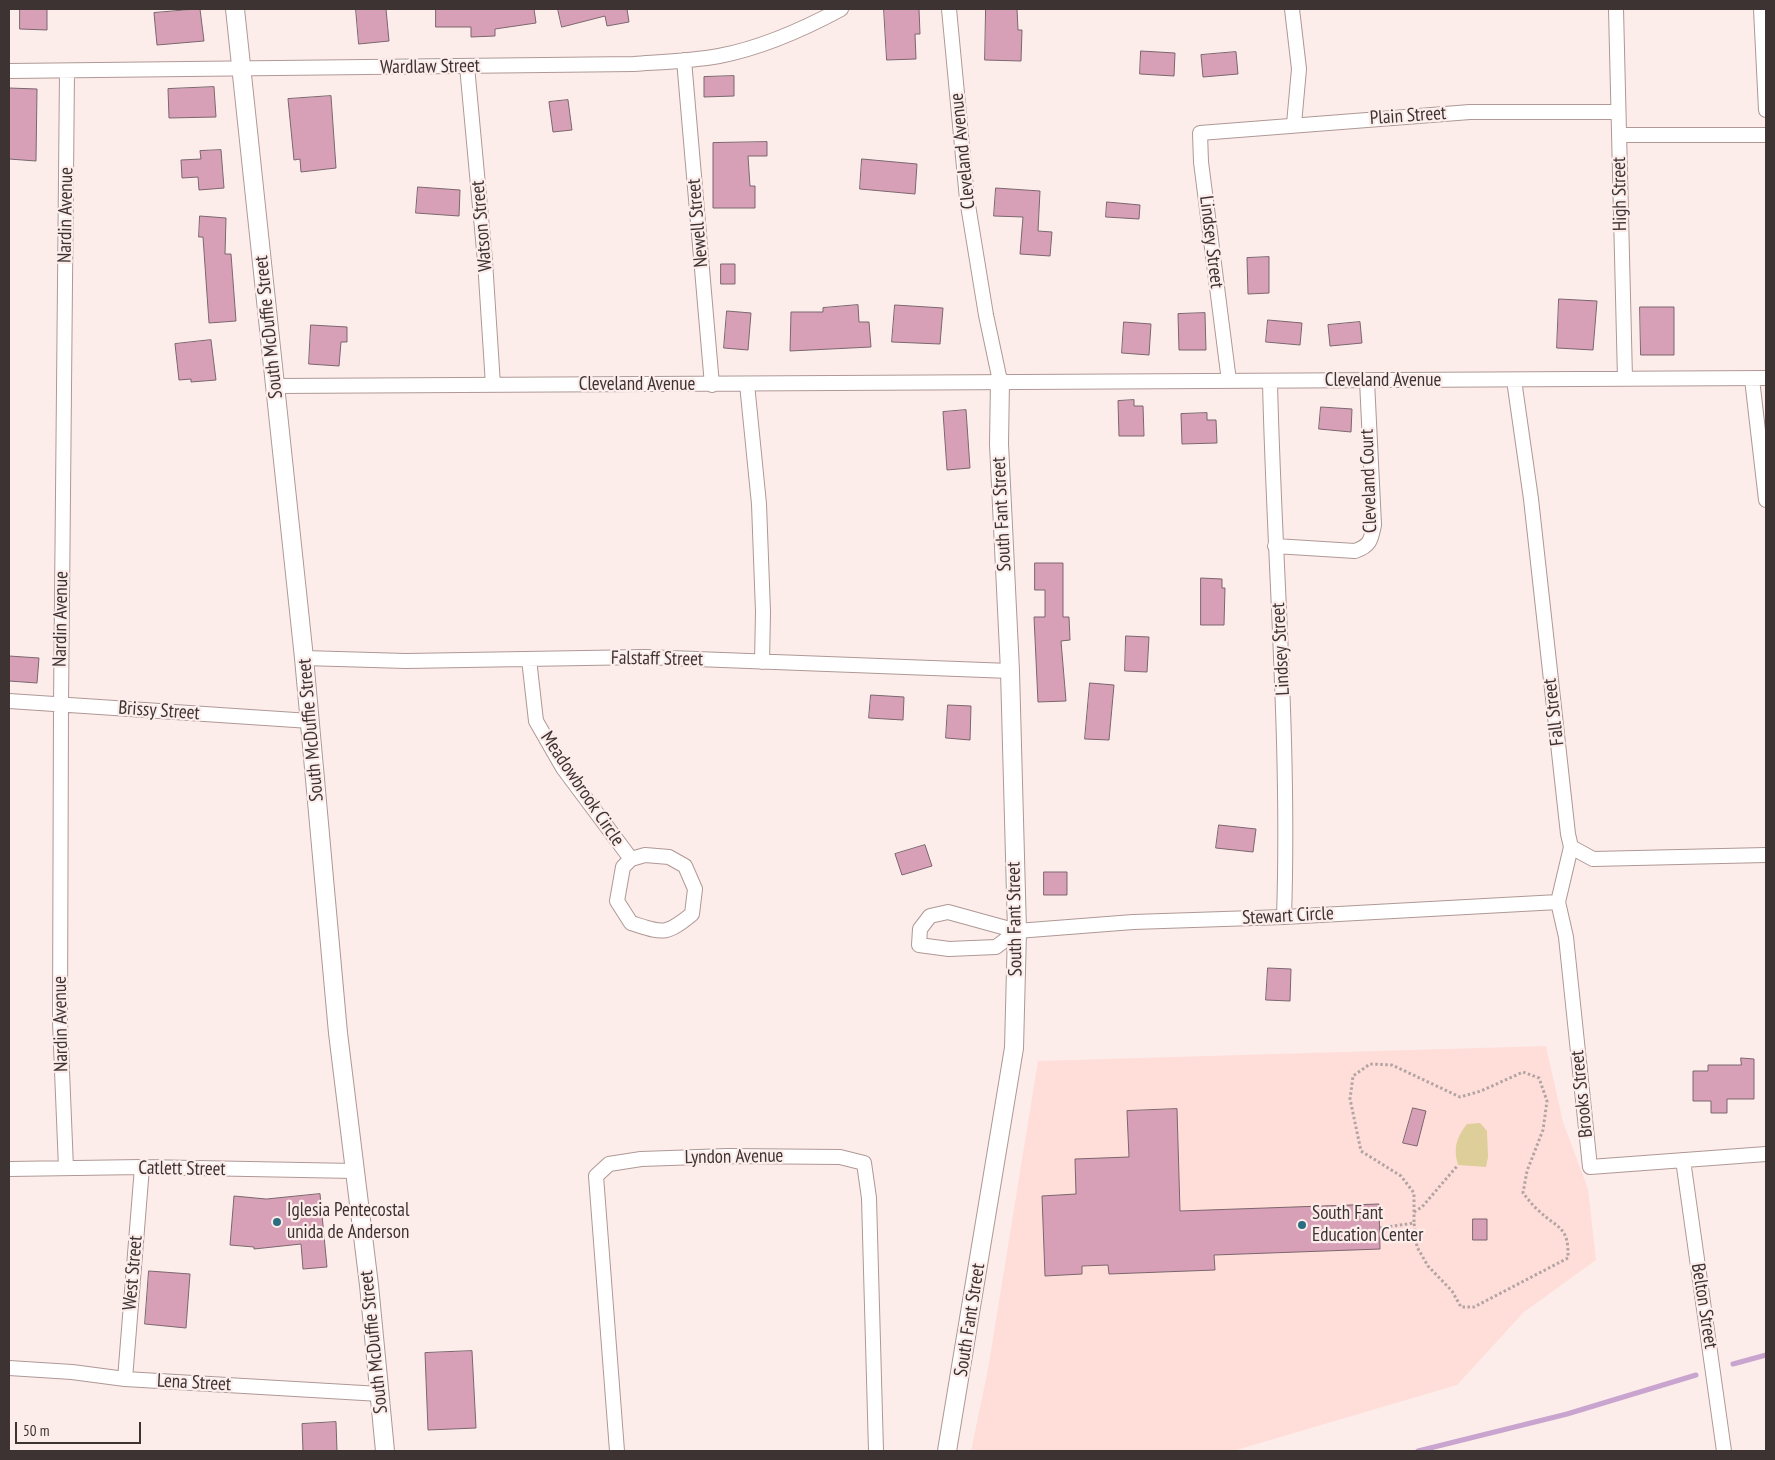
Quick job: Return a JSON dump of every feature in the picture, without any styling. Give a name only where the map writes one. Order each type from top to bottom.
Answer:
[{"type":"street","name":"South McDuffie Street","points":[[235,9],[304,658],[338,1033],[385,1451]]},
{"type":"street","name":"Wardlaw Street","points":[[9,71],[634,64],[720,56],[762,44],[842,9]]},
{"type":"street","name":"Cleveland Avenue","points":[[949,9],[967,199],[986,316],[1000,381]]},
{"type":"street","points":[[1292,9],[1299,69],[1294,124]]},
{"type":"street","name":"High Street","points":[[1616,9],[1617,112],[1625,379]]},
{"type":"street","points":[[1761,9],[1766,110]]},
{"type":"street","name":"Newell Street","points":[[684,60],[712,385]]},
{"type":"street","name":"Watson Street","points":[[467,66],[485,261],[493,385]]},
{"type":"street","name":"Nardin Avenue","points":[[66,1168],[60,1022],[67,71]]},
{"type":"street","name":"Plain Street","points":[[1200,133],[1294,124],[1470,112],[1617,112]]},
{"type":"street","name":"Lindsey Street","points":[[1200,133],[1201,162],[1229,382]]},
{"type":"street","points":[[1619,135],[1766,135]]},
{"type":"street","name":"Cleveland Avenue","points":[[275,386],[1766,378]]},
{"type":"street","points":[[1752,379],[1766,500]]},
{"type":"street","name":"Fall Street","points":[[1514,380],[1531,499],[1571,847]]},
{"type":"street","name":"South Fant Street","points":[[947,1451],[1014,1048],[1017,931],[1010,671],[999,444],[1000,381]]},
{"type":"street","name":"Cleveland Court","points":[[1275,546],[1355,551],[1366,548],[1371,542],[1374,525],[1367,381]]},
{"type":"street","name":"Lindsey Street","points":[[1270,382],[1275,546],[1285,699],[1283,752],[1287,840],[1284,916]]},
{"type":"street","points":[[747,384],[759,504],[763,612],[762,662]]},
{"type":"street","name":"Falstaff Street","points":[[304,658],[406,661],[644,657],[1010,671]]},
{"type":"street","name":"Meadowbrook Circle","points":[[530,658],[536,721],[563,768],[631,859]]},
{"type":"street","name":"Brissy Street","points":[[9,701],[310,721]]},
{"type":"street","points":[[1571,847],[1593,859],[1766,855]]},
{"type":"street","name":"Brooks Street","points":[[1571,847],[1558,902],[1566,937],[1590,1167],[1766,1154]]},
{"type":"street","name":"Meadowbrook Circle","points":[[645,855],[669,857],[685,866],[695,888],[692,914],[677,926],[661,932],[631,923],[617,901],[622,867],[631,859],[645,855]]},
{"type":"street","name":"Stewart Circle","points":[[1017,931],[996,947],[949,949],[919,945],[920,929],[930,916],[948,912],[1017,931],[1133,922],[1558,902]]},
{"type":"street","name":"Lyndon Avenue","points":[[617,1451],[596,1176],[609,1164],[641,1159],[727,1156],[840,1157],[864,1163],[869,1198],[876,1451]]},
{"type":"street","name":"Belton Street","points":[[1683,1160],[1724,1451]]},
{"type":"street","name":"Catlett Street","points":[[9,1169],[142,1168],[355,1171]]},
{"type":"street","name":"West Street","points":[[124,1379],[142,1168]]},
{"type":"street","name":"Lena Street","points":[[9,1368],[72,1372],[124,1379],[380,1394]]},
{"type":"path","points":[[1370,1064],[1392,1065],[1460,1097],[1481,1091],[1523,1072],[1539,1078],[1547,1101],[1543,1130],[1526,1171],[1524,1193],[1539,1212],[1560,1225],[1568,1245],[1568,1258],[1474,1307],[1461,1308],[1452,1291],[1428,1266],[1417,1247],[1414,1223],[1414,1193],[1401,1176],[1361,1151],[1350,1099],[1353,1076],[1370,1064]]},
{"type":"path","points":[[1414,1212],[1422,1207],[1458,1165]]},
{"type":"path","points":[[1380,1228],[1414,1223]]},
{"type":"shaded area","name":"South Fant Education Center","points":[[1546,1046],[1563,1122],[1588,1189],[1596,1260],[1524,1312],[1457,1385],[1233,1451],[971,1451],[988,1369],[1038,1061]]},
{"type":"shaded area","points":[[1480,1123],[1487,1131],[1488,1157],[1486,1167],[1458,1165],[1456,1143],[1460,1134],[1467,1124]]},
{"type":"building","points":[[20,9],[47,9],[47,30],[20,29]]},
{"type":"building","points":[[200,9],[204,41],[157,45],[154,13]]},
{"type":"building","points":[[356,9],[386,9],[389,41],[359,44]]},
{"type":"building","points":[[436,9],[534,9],[536,23],[495,29],[495,36],[471,37],[471,27],[436,27]]},
{"type":"building","points":[[558,9],[627,9],[629,22],[607,26],[605,16],[562,27]]},
{"type":"building","points":[[884,9],[919,9],[920,34],[915,34],[916,59],[887,60]]},
{"type":"building","points":[[986,9],[1017,9],[1018,30],[1022,30],[1021,61],[985,60]]},
{"type":"building","points":[[1141,51],[1175,53],[1174,76],[1140,74]]},
{"type":"building","points":[[1236,52],[1238,74],[1203,77],[1201,55]]},
{"type":"building","points":[[734,76],[734,96],[704,97],[704,77]]},
{"type":"building","points":[[214,87],[216,117],[169,118],[168,89]]},
{"type":"building","points":[[9,88],[37,89],[36,161],[9,159]]},
{"type":"building","points":[[331,96],[336,168],[301,172],[300,159],[294,160],[288,99]]},
{"type":"building","points":[[568,100],[572,130],[553,132],[549,102]]},
{"type":"building","points":[[767,142],[767,156],[748,156],[750,186],[755,186],[755,208],[713,208],[713,143]]},
{"type":"building","points":[[221,150],[224,188],[199,190],[198,177],[182,178],[181,160],[201,159],[200,151]]},
{"type":"building","points":[[862,159],[917,164],[915,194],[860,189]]},
{"type":"building","points":[[418,187],[460,190],[459,216],[416,213]]},
{"type":"building","points":[[996,188],[1040,191],[1038,231],[1052,232],[1050,256],[1020,254],[1023,217],[994,216]]},
{"type":"building","points":[[1107,202],[1140,205],[1139,219],[1106,217]]},
{"type":"building","points":[[200,216],[226,218],[225,254],[231,254],[236,321],[209,323],[203,237],[199,237]]},
{"type":"building","points":[[1269,257],[1269,293],[1248,294],[1247,258]]},
{"type":"building","points":[[721,264],[735,264],[735,284],[721,284]]},
{"type":"building","points":[[1559,299],[1597,301],[1593,350],[1557,348]]},
{"type":"building","points":[[858,305],[859,322],[869,322],[871,347],[790,351],[791,312],[823,312],[823,308]]},
{"type":"building","points":[[895,305],[943,308],[940,344],[892,342]]},
{"type":"building","points":[[1640,307],[1674,307],[1674,355],[1641,355]]},
{"type":"building","points":[[727,311],[751,313],[748,350],[724,348]]},
{"type":"building","points":[[1205,313],[1206,350],[1179,350],[1178,314]]},
{"type":"building","points":[[1268,320],[1302,323],[1300,345],[1266,342]]},
{"type":"building","points":[[1124,322],[1151,324],[1149,355],[1122,353]]},
{"type":"building","points":[[1360,322],[1362,343],[1330,346],[1328,325]]},
{"type":"building","points":[[311,325],[347,327],[347,342],[341,342],[339,366],[309,364]]},
{"type":"building","points":[[211,340],[216,380],[191,382],[191,379],[179,380],[175,344]]},
{"type":"building","points":[[1134,400],[1134,406],[1143,406],[1144,436],[1119,436],[1118,401]]},
{"type":"building","points":[[1321,407],[1352,409],[1351,432],[1319,429]]},
{"type":"building","points":[[966,410],[970,468],[947,470],[943,412]]},
{"type":"building","points":[[1207,413],[1207,420],[1216,420],[1217,443],[1182,444],[1181,414]]},
{"type":"building","points":[[1035,563],[1063,563],[1063,617],[1069,617],[1070,640],[1061,641],[1066,701],[1038,702],[1034,617],[1045,617],[1045,590],[1035,590]]},
{"type":"building","points":[[1201,578],[1222,579],[1222,588],[1225,588],[1224,625],[1201,625]]},
{"type":"building","points":[[1126,636],[1149,637],[1147,672],[1125,671]]},
{"type":"building","points":[[9,656],[39,658],[37,683],[9,681]]},
{"type":"building","points":[[1090,683],[1114,685],[1109,740],[1085,739]]},
{"type":"building","points":[[871,695],[904,697],[903,720],[869,718]]},
{"type":"building","points":[[948,705],[971,706],[970,740],[946,738]]},
{"type":"building","points":[[1219,825],[1256,829],[1253,852],[1216,848]]},
{"type":"building","points":[[925,845],[932,866],[902,875],[895,854]]},
{"type":"building","points":[[1044,872],[1067,872],[1067,895],[1044,895]]},
{"type":"building","points":[[1268,968],[1291,969],[1290,1001],[1266,1000]]},
{"type":"building","points":[[1741,1058],[1754,1059],[1754,1099],[1727,1099],[1727,1113],[1711,1113],[1711,1101],[1693,1101],[1693,1071],[1708,1071],[1708,1065],[1741,1065]]},
{"type":"building","points":[[1413,1108],[1426,1111],[1417,1146],[1403,1143]]},
{"type":"building","points":[[1177,1109],[1180,1211],[1379,1204],[1380,1249],[1214,1255],[1215,1270],[1109,1274],[1108,1265],[1082,1266],[1082,1274],[1045,1276],[1042,1196],[1076,1194],[1075,1159],[1129,1157],[1127,1111]]},
{"type":"building","name":"Iglesia Pentecostal unida de Anderson","points":[[320,1194],[327,1267],[303,1269],[301,1244],[254,1249],[254,1247],[230,1245],[234,1196],[266,1199]]},
{"type":"building","points":[[1473,1219],[1487,1219],[1487,1240],[1473,1240]]},
{"type":"building","points":[[149,1271],[190,1274],[186,1328],[145,1324]]},
{"type":"building","points":[[472,1351],[476,1428],[428,1430],[425,1353]]},
{"type":"building","points":[[336,1422],[337,1451],[303,1451],[302,1424]]},
{"type":"waterway","points":[[1733,1364],[1766,1355]]},
{"type":"waterway","points":[[1418,1451],[1567,1414],[1696,1375]]},
{"type":"place","name":"Iglesia Pentecostal unida de Anderson","points":[[277,1222]]},
{"type":"place","name":"South Fant Education Center","points":[[1302,1225]]}]
